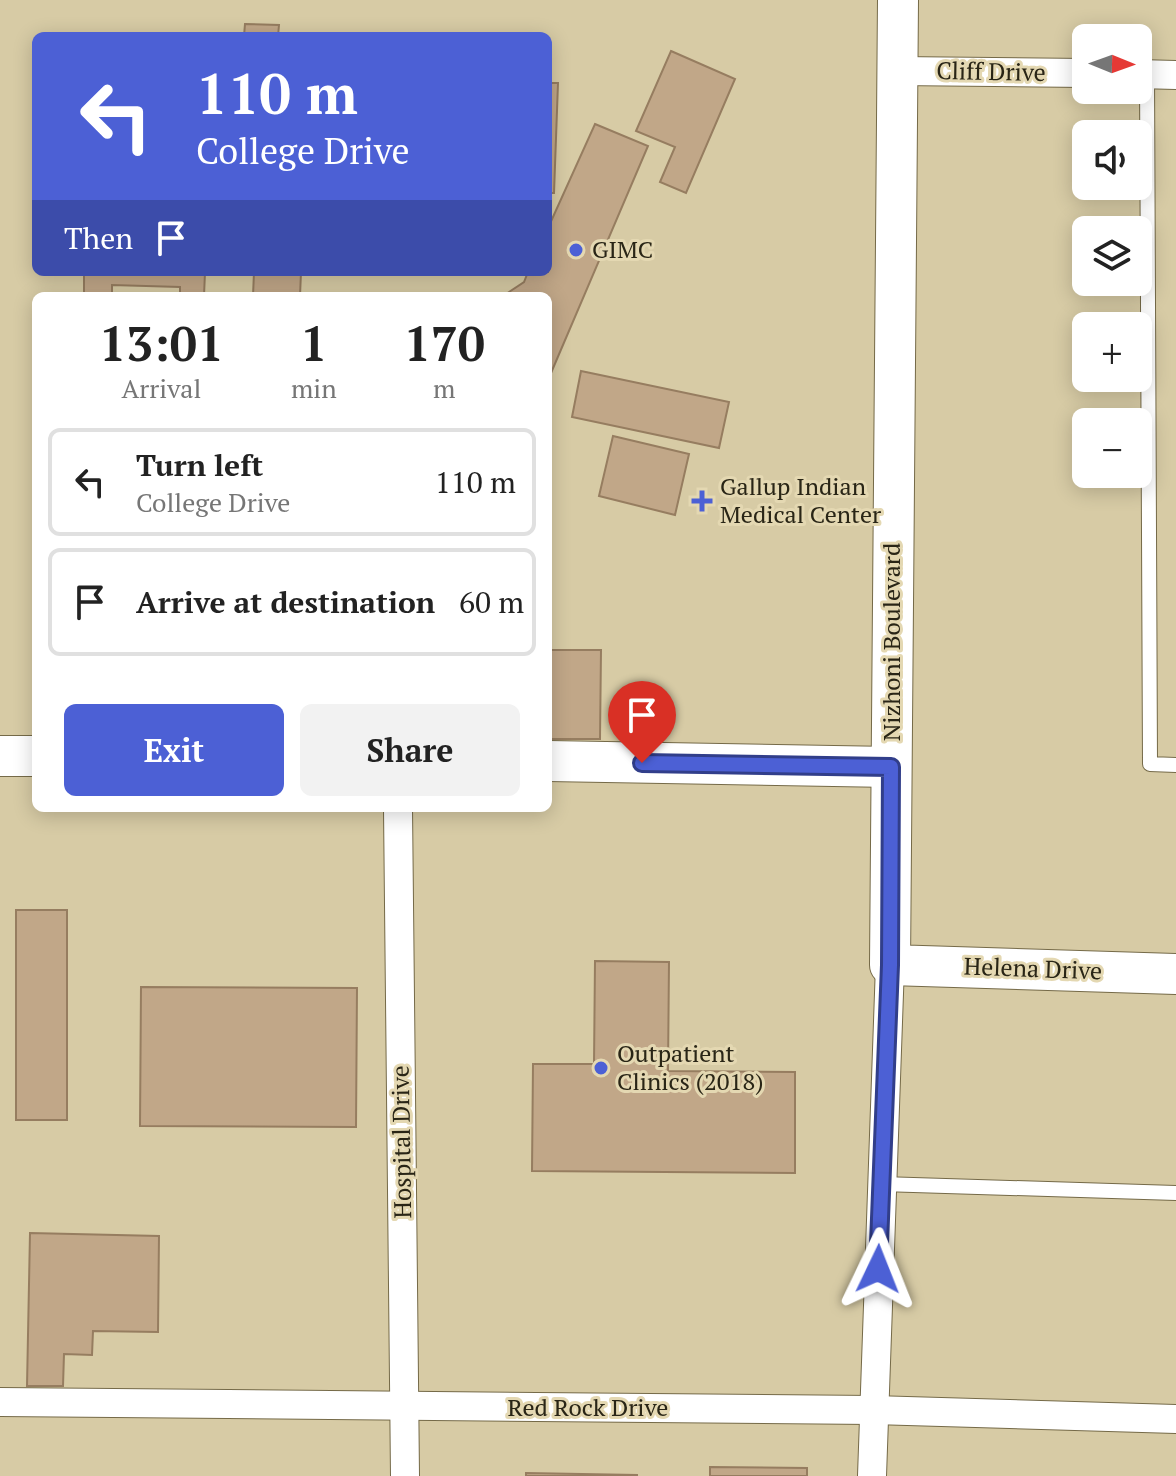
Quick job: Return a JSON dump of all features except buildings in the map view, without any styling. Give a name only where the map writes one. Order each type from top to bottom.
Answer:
[{"type":"main road","name":"Nizhoni Boulevard","points":[[890,965],[898,0]]},
{"type":"main road","points":[[0,756],[32,756]]},
{"type":"main road","points":[[552,761],[891,767]]},
{"type":"main road","name":"Helena Drive","points":[[890,965],[1176,974]]},
{"type":"street","name":"Cliff Drive","points":[[897,71],[1072,73]]},
{"type":"street","points":[[1152,74],[1176,75]]},
{"type":"street","name":"Hospital Drive","points":[[398,812],[405,1476]]},
{"type":"street","name":"Nizhoni Boulevard","points":[[872,1476],[890,965]]},
{"type":"street","name":"Red Rock Drive","points":[[0,1402],[873,1410],[1176,1419]]},
{"type":"lane","points":[[1142,104],[1150,764],[1176,765]]},
{"type":"lane","points":[[881,1184],[1176,1193]]},
{"type":"place","name":"GIMC","points":[[576,250]]},
{"type":"place","name":"Gallup Indian Medical Center","points":[[702,501]]},
{"type":"place","name":"Outpatient Clinics (2018)","points":[[601,1068]]},
{"type":"route","points":[[642,763],[891,767],[890,965],[878,1269]]}]
